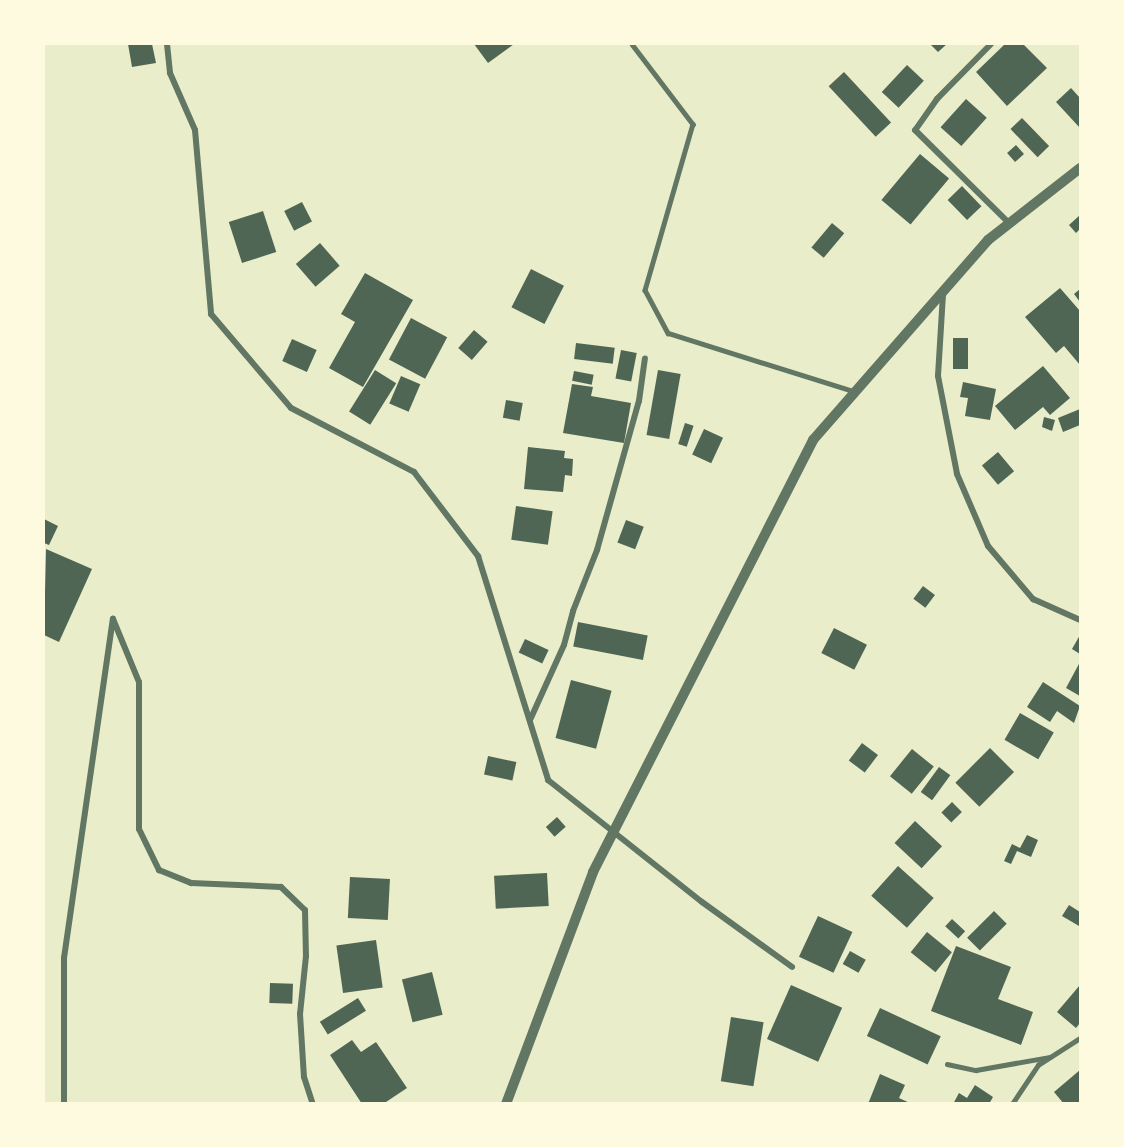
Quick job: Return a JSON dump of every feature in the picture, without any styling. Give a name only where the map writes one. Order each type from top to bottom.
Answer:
[{"type":"street","points":[[166,44],[170,74],[195,130],[211,314],[291,408],[414,472],[478,556],[548,780],[702,902],[792,967]]},
{"type":"street","points":[[991,44],[937,99],[915,130],[1009,223]]},
{"type":"street","points":[[506,1104],[593,872],[813,440],[988,240],[1080,168]]},
{"type":"street","points":[[943,291],[938,376],[957,474],[988,546],[1033,599],[1080,620]]},
{"type":"street","points":[[529,721],[564,645],[573,611],[597,550],[639,400],[645,358]]},
{"type":"street","points":[[64,1104],[64,958],[113,620],[139,682],[139,828],[159,870],[191,883],[280,887],[305,910],[306,956],[300,1014],[304,1077],[314,1104]]},
{"type":"lane","points":[[632,44],[693,124],[645,290],[668,333],[855,392]]},
{"type":"lane","points":[[1012,1104],[1038,1065],[1080,1038]]},
{"type":"lane","points":[[946,1064],[976,1070],[1050,1057]]},
{"type":"building","points":[[128,44],[152,44],[156,63],[132,67]]},
{"type":"building","points":[[474,44],[514,44],[488,63]]},
{"type":"building","points":[[930,44],[947,44],[938,52]]},
{"type":"building","points":[[1005,44],[1023,44],[1047,68],[1007,106],[976,72]]},
{"type":"building","points":[[907,65],[924,81],[899,108],[882,92]]},
{"type":"building","points":[[844,72],[891,122],[876,137],[829,86]]},
{"type":"building","points":[[1071,88],[1080,98],[1080,128],[1056,102]]},
{"type":"building","points":[[966,99],[987,118],[961,146],[941,127]]},
{"type":"building","points":[[1022,118],[1049,146],[1038,157],[1010,129]]},
{"type":"building","points":[[1016,145],[1024,154],[1015,162],[1007,153]]},
{"type":"building","points":[[920,154],[949,178],[911,224],[881,200]]},
{"type":"building","points":[[962,186],[981,206],[967,220],[948,200]]},
{"type":"building","points":[[302,202],[312,222],[294,231],[284,211]]},
{"type":"building","points":[[263,211],[276,252],[242,263],[229,222]]},
{"type":"building","points":[[1080,215],[1080,229],[1076,233],[1069,225]]},
{"type":"building","points":[[832,223],[844,233],[824,258],[811,248]]},
{"type":"building","points":[[320,243],[340,266],[316,287],[296,264]]},
{"type":"building","points":[[531,269],[564,286],[544,324],[511,307]]},
{"type":"building","points":[[365,273],[413,300],[363,387],[329,368],[355,322],[341,314]]},
{"type":"building","points":[[1060,288],[1080,311],[1080,365],[1064,346],[1056,353],[1025,317]]},
{"type":"building","points":[[1080,289],[1080,302],[1074,294]]},
{"type":"building","points":[[411,318],[447,337],[425,379],[389,359]]},
{"type":"building","points":[[474,330],[488,342],[472,360],[458,348]]},
{"type":"building","points":[[953,338],[968,338],[968,369],[953,369]]},
{"type":"building","points":[[292,339],[317,350],[307,372],[282,361]]},
{"type":"building","points":[[576,343],[615,348],[613,364],[574,359]]},
{"type":"building","points":[[621,350],[637,353],[631,382],[615,378]]},
{"type":"building","points":[[1043,366],[1070,398],[1050,415],[1043,407],[1015,430],[995,406]]},
{"type":"building","points":[[375,370],[396,383],[370,425],[349,412]]},
{"type":"building","points":[[658,370],[681,374],[669,439],[647,435]]},
{"type":"building","points":[[574,371],[594,375],[592,385],[572,381]]},
{"type":"building","points":[[401,376],[420,384],[409,412],[389,404]]},
{"type":"building","points":[[963,382],[996,389],[990,420],[965,416],[968,398],[960,397]]},
{"type":"building","points":[[572,384],[593,387],[591,396],[631,403],[624,443],[563,433]]},
{"type":"building","points":[[506,400],[523,403],[520,421],[503,418]]},
{"type":"building","points":[[1080,409],[1080,425],[1063,432],[1058,418]]},
{"type":"building","points":[[1044,417],[1055,420],[1052,431],[1042,427]]},
{"type":"building","points":[[685,423],[694,426],[687,447],[678,444]]},
{"type":"building","points":[[704,429],[723,438],[711,463],[692,454]]},
{"type":"building","points":[[528,447],[565,451],[564,458],[573,459],[572,476],[565,475],[563,492],[524,489]]},
{"type":"building","points":[[998,452],[1014,471],[998,485],[982,465]]},
{"type":"building","points":[[516,506],[553,511],[548,545],[511,540]]},
{"type":"building","points":[[44,519],[58,526],[49,545],[44,543]]},
{"type":"building","points":[[626,520],[644,527],[635,549],[617,542]]},
{"type":"building","points":[[46,549],[92,569],[59,642],[44,635]]},
{"type":"building","points":[[923,586],[935,595],[925,608],[913,599]]},
{"type":"building","points":[[578,622],[648,636],[643,660],[573,647]]},
{"type":"building","points":[[834,628],[867,645],[854,670],[821,653]]},
{"type":"building","points":[[1080,635],[1080,654],[1072,649]]},
{"type":"building","points":[[525,639],[549,650],[542,664],[519,653]]},
{"type":"building","points":[[1080,662],[1080,696],[1066,688]]},
{"type":"building","points":[[571,680],[612,691],[596,749],[555,738]]},
{"type":"building","points":[[1043,682],[1080,706],[1074,723],[1057,711],[1050,722],[1027,707]]},
{"type":"building","points":[[1020,713],[1054,732],[1038,759],[1004,740]]},
{"type":"building","points":[[862,743],[878,755],[865,773],[849,761]]},
{"type":"building","points":[[990,748],[1014,772],[979,807],[955,783]]},
{"type":"building","points":[[912,749],[934,767],[912,794],[890,776]]},
{"type":"building","points":[[488,756],[516,762],[512,781],[484,775]]},
{"type":"building","points":[[939,767],[950,775],[932,800],[921,792]]},
{"type":"building","points":[[952,802],[962,812],[951,823],[941,813]]},
{"type":"building","points":[[557,817],[566,827],[555,837],[546,827]]},
{"type":"building","points":[[915,821],[942,846],[922,868],[895,843]]},
{"type":"building","points":[[1027,835],[1038,840],[1031,857],[1017,851],[1011,864],[1004,861],[1012,844],[1020,848]]},
{"type":"building","points":[[898,866],[934,898],[907,928],[871,896]]},
{"type":"building","points":[[547,873],[549,906],[496,909],[494,876]]},
{"type":"building","points":[[350,877],[390,879],[388,920],[348,918]]},
{"type":"building","points":[[1069,905],[1080,912],[1079,926],[1062,916]]},
{"type":"building","points":[[994,911],[1007,924],[980,951],[967,938]]},
{"type":"building","points":[[818,916],[852,932],[833,973],[799,957]]},
{"type":"building","points":[[952,919],[965,931],[958,939],[945,926]]},
{"type":"building","points":[[927,932],[952,952],[936,972],[911,952]]},
{"type":"building","points":[[376,940],[383,988],[343,993],[336,946]]},
{"type":"building","points":[[956,946],[1011,967],[998,999],[1033,1012],[1021,1045],[931,1011]]},
{"type":"building","points":[[850,951],[866,960],[858,973],[843,964]]},
{"type":"building","points":[[432,972],[443,1015],[413,1022],[402,979]]},
{"type":"building","points":[[270,983],[293,984],[292,1004],[269,1003]]},
{"type":"building","points":[[791,985],[842,1008],[818,1062],[767,1039]]},
{"type":"building","points":[[1080,985],[1080,1023],[1076,1028],[1057,1012]]},
{"type":"building","points":[[358,998],[366,1011],[328,1035],[320,1022]]},
{"type":"building","points":[[880,1008],[941,1036],[928,1064],[867,1036]]},
{"type":"building","points":[[731,1017],[764,1022],[753,1086],[721,1081]]},
{"type":"building","points":[[352,1040],[361,1052],[376,1042],[407,1088],[383,1104],[362,1104],[330,1055]]},
{"type":"building","points":[[1080,1070],[1080,1104],[1064,1104],[1054,1092]]},
{"type":"building","points":[[880,1074],[905,1085],[899,1098],[912,1104],[868,1104]]},
{"type":"building","points":[[975,1085],[993,1097],[989,1104],[953,1104],[959,1093],[967,1098]]}]
